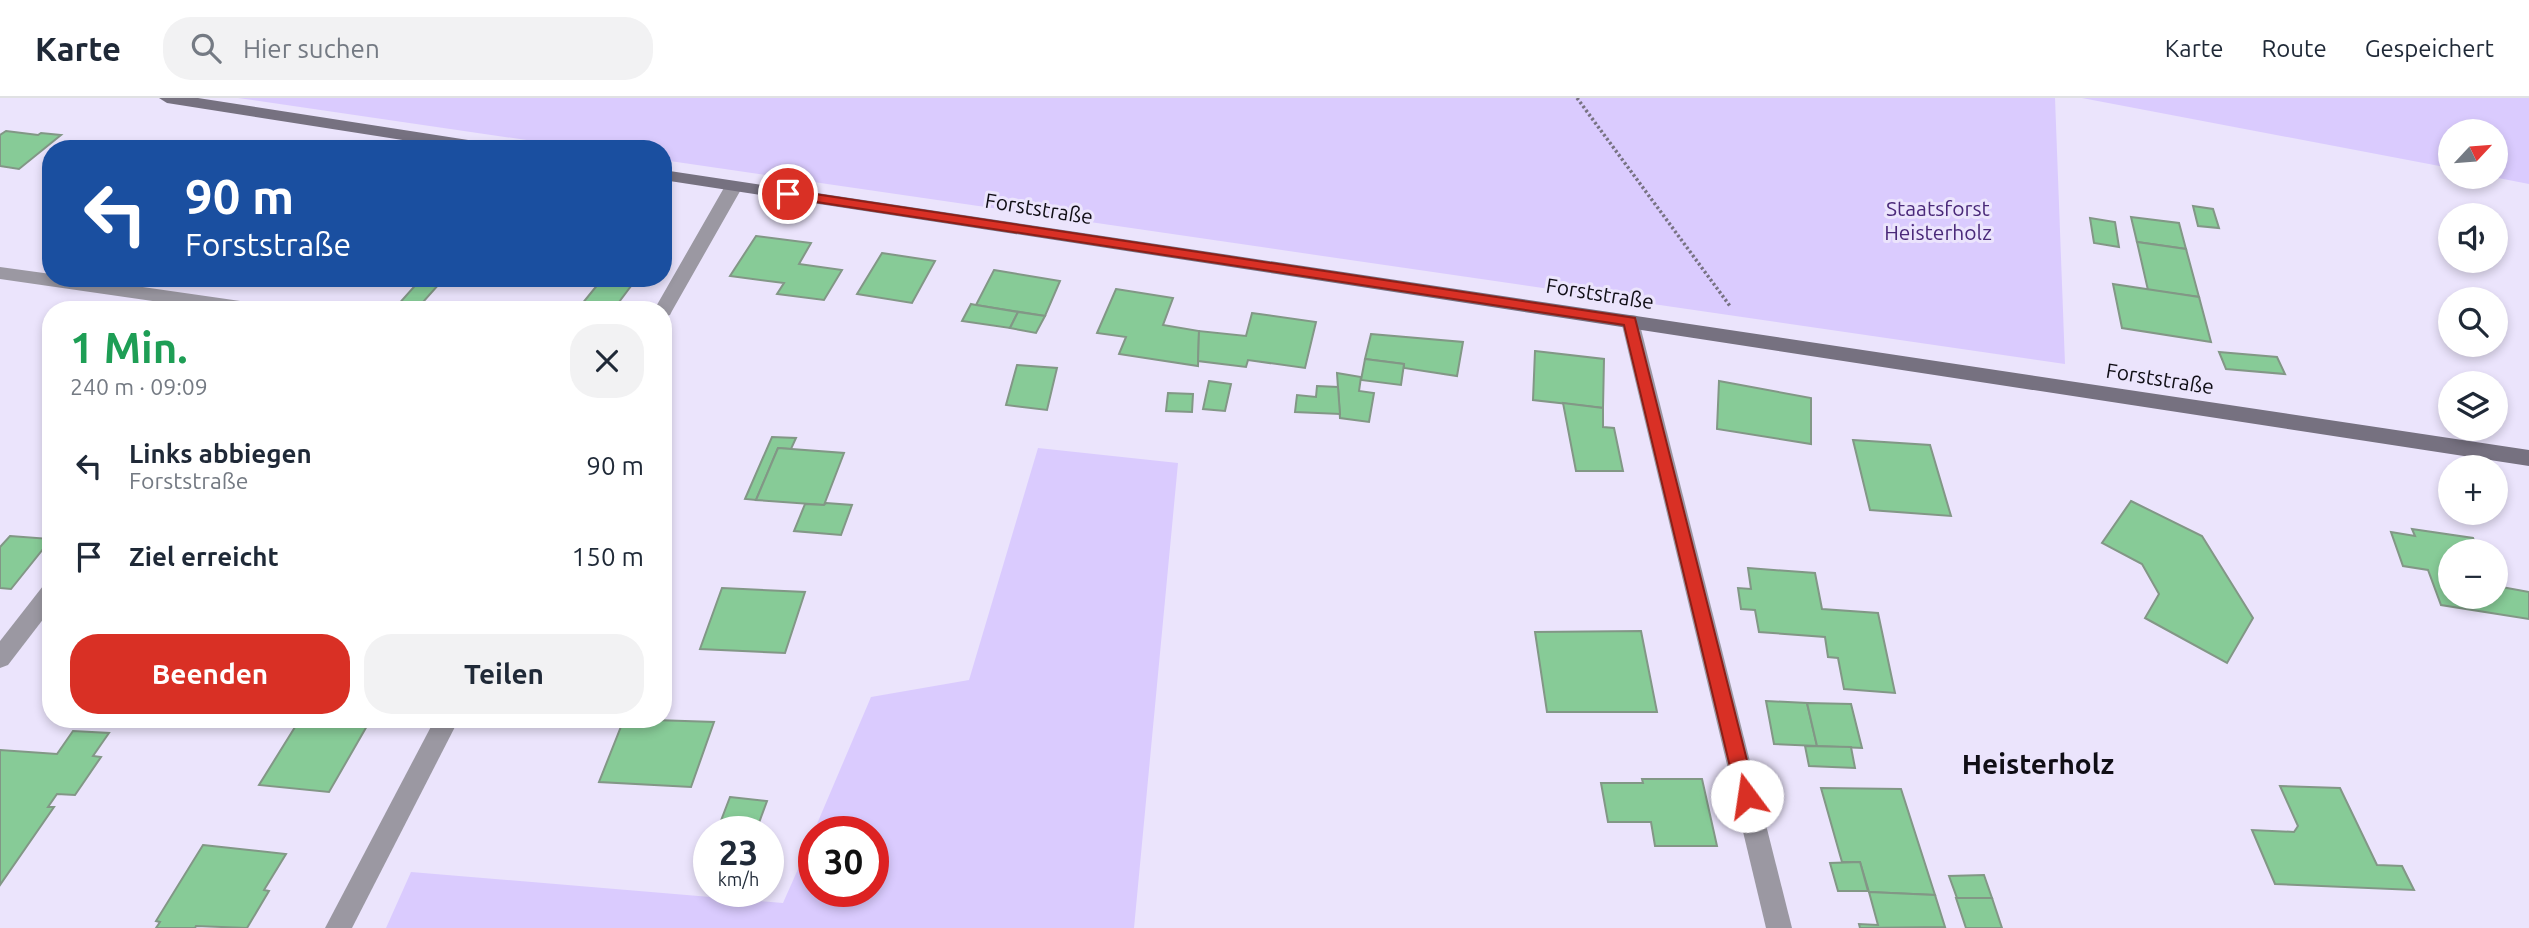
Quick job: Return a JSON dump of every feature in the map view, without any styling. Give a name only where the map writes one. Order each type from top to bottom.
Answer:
[{"type":"street","points":[[167,98],[436,140]]},
{"type":"street","name":"Forststraße","points":[[672,176],[2529,458]]},
{"type":"street","points":[[669,301],[734,186]]},
{"type":"street","points":[[0,273],[42,279]]},
{"type":"street","points":[[99,287],[198,301]]},
{"type":"street","points":[[1630,321],[1779,928]]},
{"type":"street","points":[[0,659],[42,604]]},
{"type":"street","points":[[338,928],[442,728]]},
{"type":"path","points":[[1577,98],[1756,340]]},
{"type":"green space","name":"Staatsforst Heisterholz","points":[[238,98],[2055,98],[2065,364],[672,161],[672,140],[526,140]]},
{"type":"green space","points":[[2082,98],[2529,98],[2529,184],[2508,180],[2508,119],[2438,119],[2438,166]]},
{"type":"green space","points":[[1038,448],[1178,463],[1134,928],[386,928],[411,872],[693,896],[693,907],[784,907],[784,901],[798,869],[798,907],[889,907],[889,816],[820,816],[871,697],[969,680]]},
{"type":"building","points":[[6,131],[61,135],[55,140],[42,140],[42,150],[19,169],[0,166],[0,135]]},
{"type":"building","points":[[2193,206],[2213,209],[2219,228],[2198,226]]},
{"type":"building","points":[[2131,217],[2179,223],[2186,249],[2137,242]]},
{"type":"building","points":[[2090,218],[2115,222],[2119,247],[2094,243]]},
{"type":"building","points":[[756,236],[811,243],[799,264],[842,270],[824,300],[777,294],[784,283],[730,276]]},
{"type":"building","points":[[2137,242],[2186,249],[2199,297],[2148,290]]},
{"type":"building","points":[[882,253],[935,261],[912,303],[857,294]]},
{"type":"building","points":[[994,270],[1060,281],[1045,316],[976,305]]},
{"type":"building","points":[[2113,284],[2199,297],[2211,342],[2122,328]]},
{"type":"building","points":[[414,287],[436,287],[424,301],[401,301]]},
{"type":"building","points":[[596,287],[630,287],[620,301],[584,301]]},
{"type":"building","points":[[1116,289],[1173,298],[1163,325],[1199,331],[1198,366],[1119,354],[1126,337],[1097,333]]},
{"type":"building","points":[[971,304],[1018,312],[1010,328],[962,321]]},
{"type":"building","points":[[1018,312],[1045,316],[1036,333],[1010,328]]},
{"type":"building","points":[[1252,313],[1316,322],[1305,368],[1248,360],[1246,367],[1198,361],[1199,331],[1246,336]]},
{"type":"building","points":[[1371,334],[1463,342],[1457,376],[1404,368],[1404,364],[1365,359]]},
{"type":"building","points":[[1535,351],[1604,359],[1603,408],[1533,400]]},
{"type":"building","points":[[2219,352],[2277,357],[2285,374],[2226,369]]},
{"type":"building","points":[[1365,359],[1404,364],[1401,385],[1361,380]]},
{"type":"building","points":[[1017,365],[1057,368],[1047,410],[1006,405]]},
{"type":"building","points":[[1337,373],[1361,377],[1359,391],[1374,393],[1369,422],[1340,418]]},
{"type":"building","points":[[1209,381],[1231,384],[1225,411],[1203,409]]},
{"type":"building","points":[[1719,381],[1811,398],[1811,444],[1717,429]]},
{"type":"building","points":[[1317,386],[1338,387],[1340,414],[1295,412],[1297,395],[1316,397]]},
{"type":"building","points":[[1168,393],[1193,394],[1192,412],[1166,411]]},
{"type":"building","points":[[1563,403],[1603,408],[1603,427],[1614,428],[1623,471],[1576,471]]},
{"type":"building","points":[[772,437],[796,438],[791,449],[778,448],[756,500],[745,499]]},
{"type":"building","points":[[1853,440],[1930,445],[1951,516],[1870,510]]},
{"type":"building","points":[[778,448],[844,453],[824,505],[756,500]]},
{"type":"building","points":[[2131,501],[2202,536],[2253,618],[2227,663],[2145,618],[2159,594],[2142,564],[2102,543]]},
{"type":"building","points":[[805,504],[852,505],[841,535],[794,531]]},
{"type":"building","points":[[2412,529],[2473,539],[2438,539],[2438,597],[2428,570],[2403,566],[2391,532],[2415,536]]},
{"type":"building","points":[[10,536],[42,538],[42,550],[11,589],[0,588],[0,547]]},
{"type":"building","points":[[1748,568],[1815,573],[1822,609],[1878,613],[1895,693],[1844,689],[1838,658],[1828,657],[1825,637],[1759,632],[1755,610],[1741,609],[1738,588],[1751,589]]},
{"type":"building","points":[[722,588],[805,592],[785,653],[700,649]]},
{"type":"building","points":[[2508,588],[2529,592],[2529,619],[2466,609],[2508,609]]},
{"type":"building","points":[[1641,631],[1657,712],[1547,712],[1535,632]]},
{"type":"building","points":[[1766,701],[1807,703],[1817,746],[1774,744]]},
{"type":"building","points":[[1807,703],[1851,704],[1862,748],[1817,746]]},
{"type":"building","points":[[672,721],[714,722],[691,787],[599,782],[620,728],[672,728]]},
{"type":"building","points":[[294,728],[366,728],[329,792],[259,785]]},
{"type":"building","points":[[73,731],[109,733],[93,756],[101,757],[75,795],[57,794],[48,807],[54,807],[0,885],[0,750],[57,754]]},
{"type":"building","points":[[1805,746],[1851,747],[1855,768],[1809,766]]},
{"type":"building","points":[[1642,779],[1702,779],[1717,846],[1655,846],[1651,822],[1608,822],[1601,783],[1643,783]]},
{"type":"building","points":[[2280,786],[2340,788],[2377,865],[2402,866],[2414,890],[2275,884],[2252,830],[2294,832],[2298,826]]},
{"type":"building","points":[[1821,788],[1901,789],[1935,895],[1869,892],[1860,862],[1842,862]]},
{"type":"building","points":[[730,797],[767,801],[762,816],[723,816]]},
{"type":"building","points":[[203,845],[286,854],[264,890],[269,891],[247,928],[156,928],[160,922],[156,921]]},
{"type":"building","points":[[1860,862],[1868,891],[1838,891],[1830,863]]},
{"type":"building","points":[[1984,875],[1992,898],[1957,898],[1949,876]]},
{"type":"building","points":[[1869,892],[1935,895],[1945,927],[1860,928],[1859,924],[1878,925]]},
{"type":"building","points":[[1956,898],[1992,898],[2002,928],[1966,928]]},
{"type":"district","name":"Heisterholz","points":[[2038,764]]},
{"type":"route","points":[[788,194],[1630,321],[1747,796]]}]
